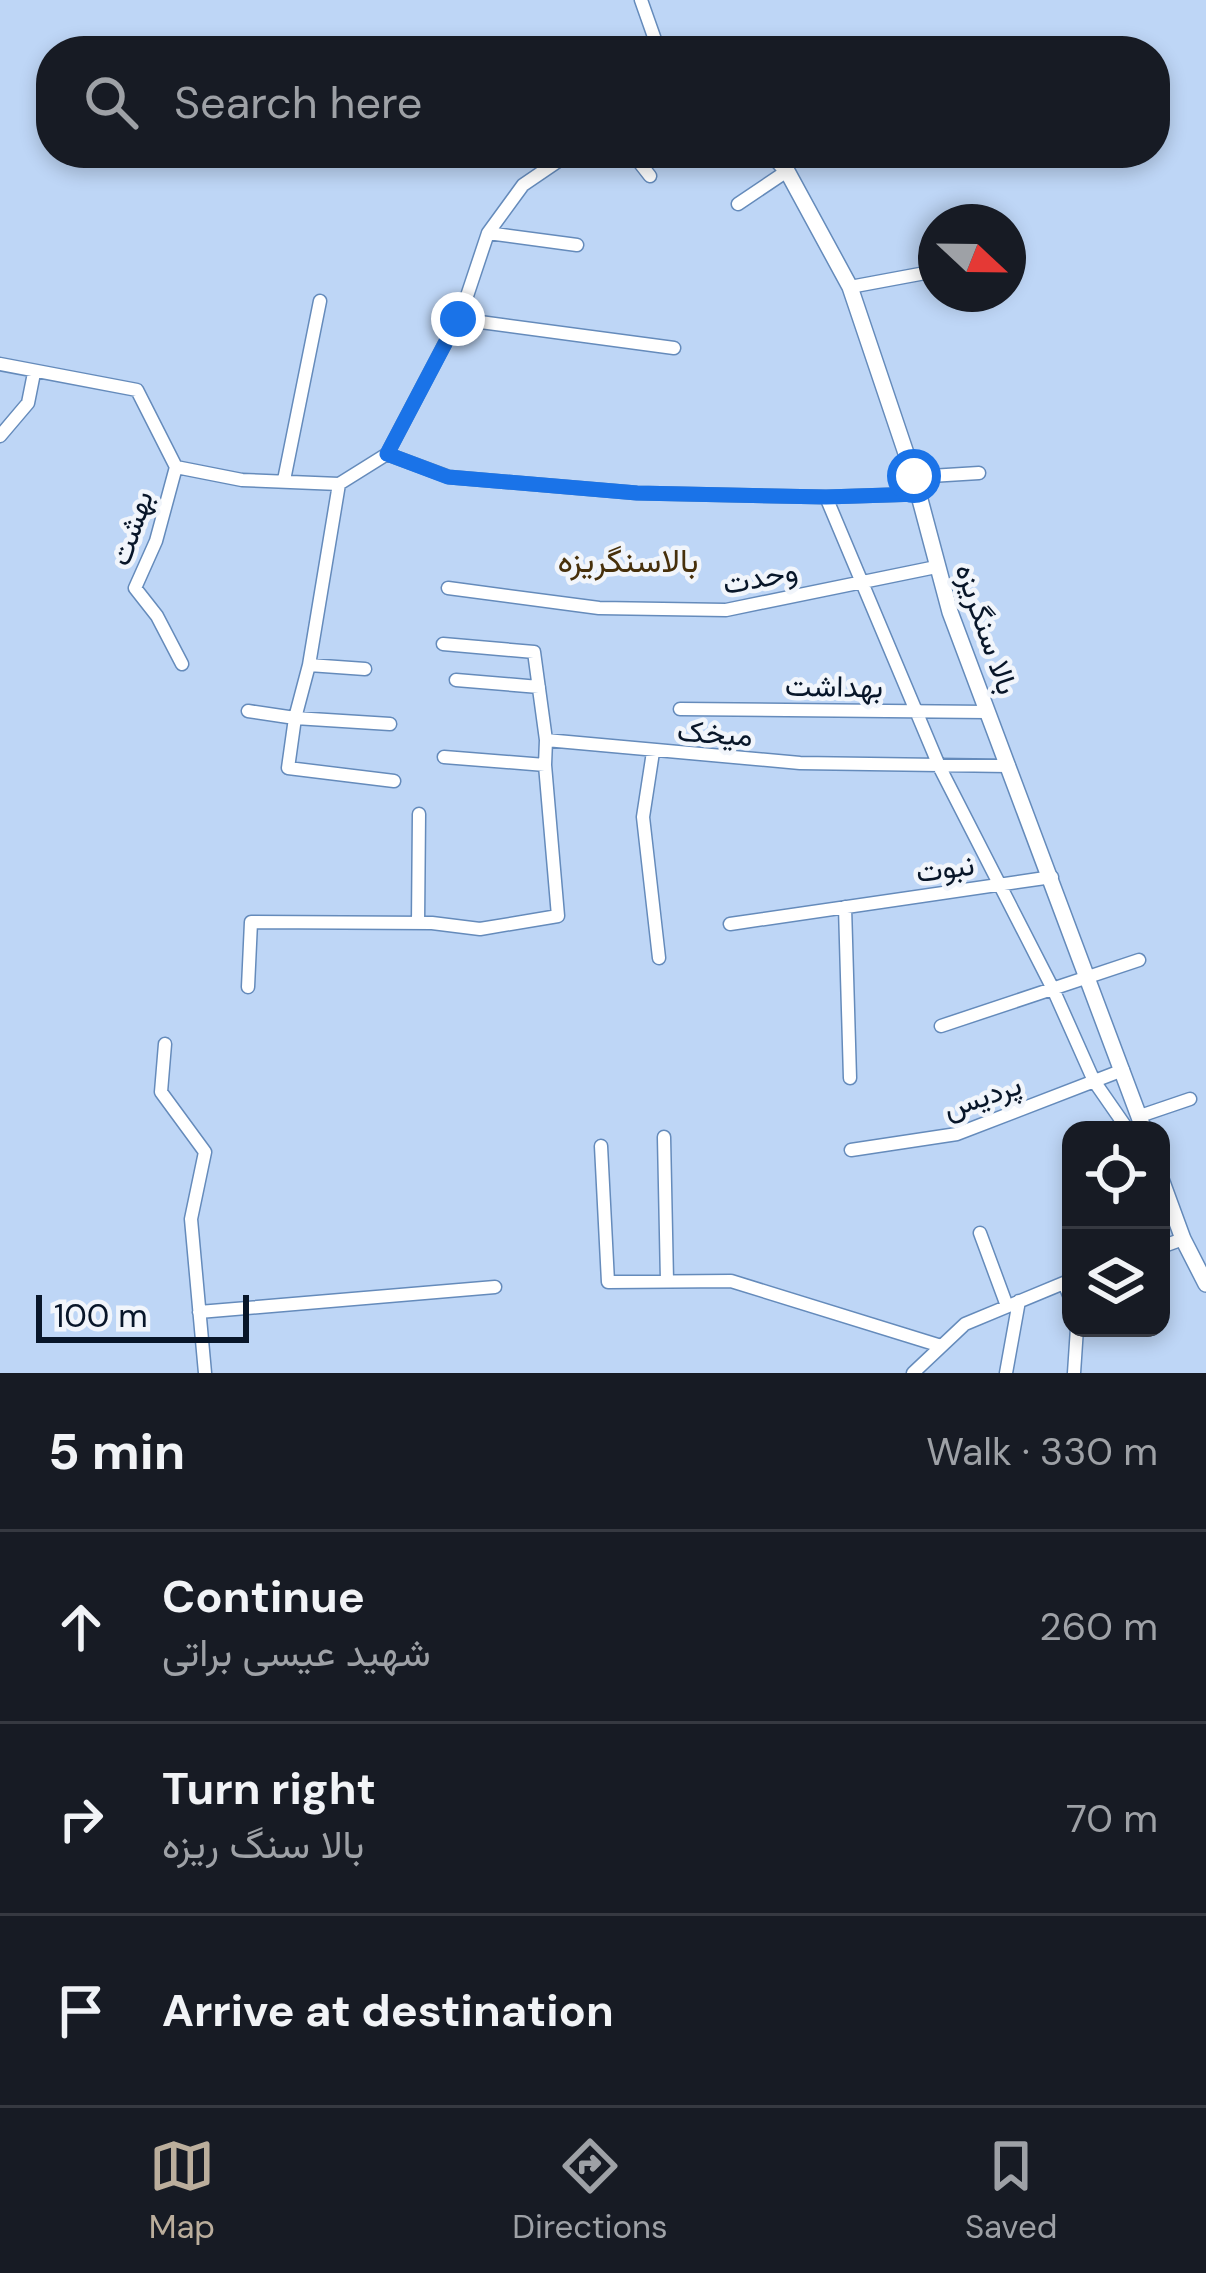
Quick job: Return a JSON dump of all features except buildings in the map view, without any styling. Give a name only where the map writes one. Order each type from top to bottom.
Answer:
[{"type":"street","points":[[641,0],[654,36]]},
{"type":"street","points":[[0,364],[137,390],[176,467],[242,480],[339,484],[387,454],[458,319],[488,233],[523,185],[548,168]]},
{"type":"street","points":[[644,168],[650,176]]},
{"type":"street","name":"بالا سنگریزه","points":[[784,168],[850,287],[920,494],[936,567],[1141,1121]]},
{"type":"street","points":[[738,204],[787,171]]},
{"type":"street","points":[[488,233],[577,245]]},
{"type":"street","points":[[850,287],[918,274]]},
{"type":"street","points":[[284,480],[320,301]]},
{"type":"street","points":[[458,319],[674,348]]},
{"type":"street","points":[[0,436],[28,404],[34,373]]},
{"type":"street","points":[[387,454],[448,477],[637,493],[920,494]]},
{"type":"street","name":"بهشت","points":[[176,467],[156,541],[135,588],[158,616],[182,664]]},
{"type":"street","points":[[914,476],[979,473]]},
{"type":"street","points":[[339,484],[288,767],[394,782]]},
{"type":"street","points":[[826,497],[940,768],[1053,989],[1094,1081],[1122,1121]]},
{"type":"street","name":"وحدت","points":[[448,588],[599,608],[727,610],[936,567]]},
{"type":"street","points":[[248,987],[251,922],[418,923],[480,929],[557,916],[546,740],[534,652],[443,644]]},
{"type":"street","points":[[309,665],[365,669]]},
{"type":"street","points":[[456,680],[539,687]]},
{"type":"street","name":"بهداشت","points":[[680,709],[987,712]]},
{"type":"street","points":[[248,711],[390,724]]},
{"type":"street","name":"میخک","points":[[546,740],[652,752],[940,768],[1009,766]]},
{"type":"street","points":[[652,752],[643,818],[659,958]]},
{"type":"street","points":[[444,758],[545,765]]},
{"type":"street","points":[[418,923],[419,814]]},
{"type":"street","name":"نبوت","points":[[730,924],[1052,877]]},
{"type":"street","points":[[844,907],[850,1078]]},
{"type":"street","points":[[941,1026],[1139,960]]},
{"type":"street","points":[[165,1044],[161,1092],[205,1152],[190,1220],[205,1373]]},
{"type":"street","name":"پردیس","points":[[851,1150],[957,1133],[1123,1070]]},
{"type":"street","points":[[1146,1121],[1190,1099]]},
{"type":"street","points":[[664,1137],[667,1281]]},
{"type":"street","points":[[601,1146],[608,1282],[731,1281],[941,1346]]},
{"type":"street","points":[[1170,1204],[1206,1283]]},
{"type":"street","points":[[980,1232],[1013,1304],[1006,1373]]},
{"type":"street","points":[[1170,1244],[1183,1239]]},
{"type":"street","points":[[913,1373],[965,1324],[1062,1284]]},
{"type":"street","points":[[199,1312],[495,1286]]},
{"type":"street","points":[[1074,1373],[1076,1337]]},
{"type":"district","name":"بالاسنگریزه","points":[[628,560]]},
{"type":"route","points":[[458,319],[387,454],[448,477],[637,493],[826,497],[920,494],[914,476]]}]
